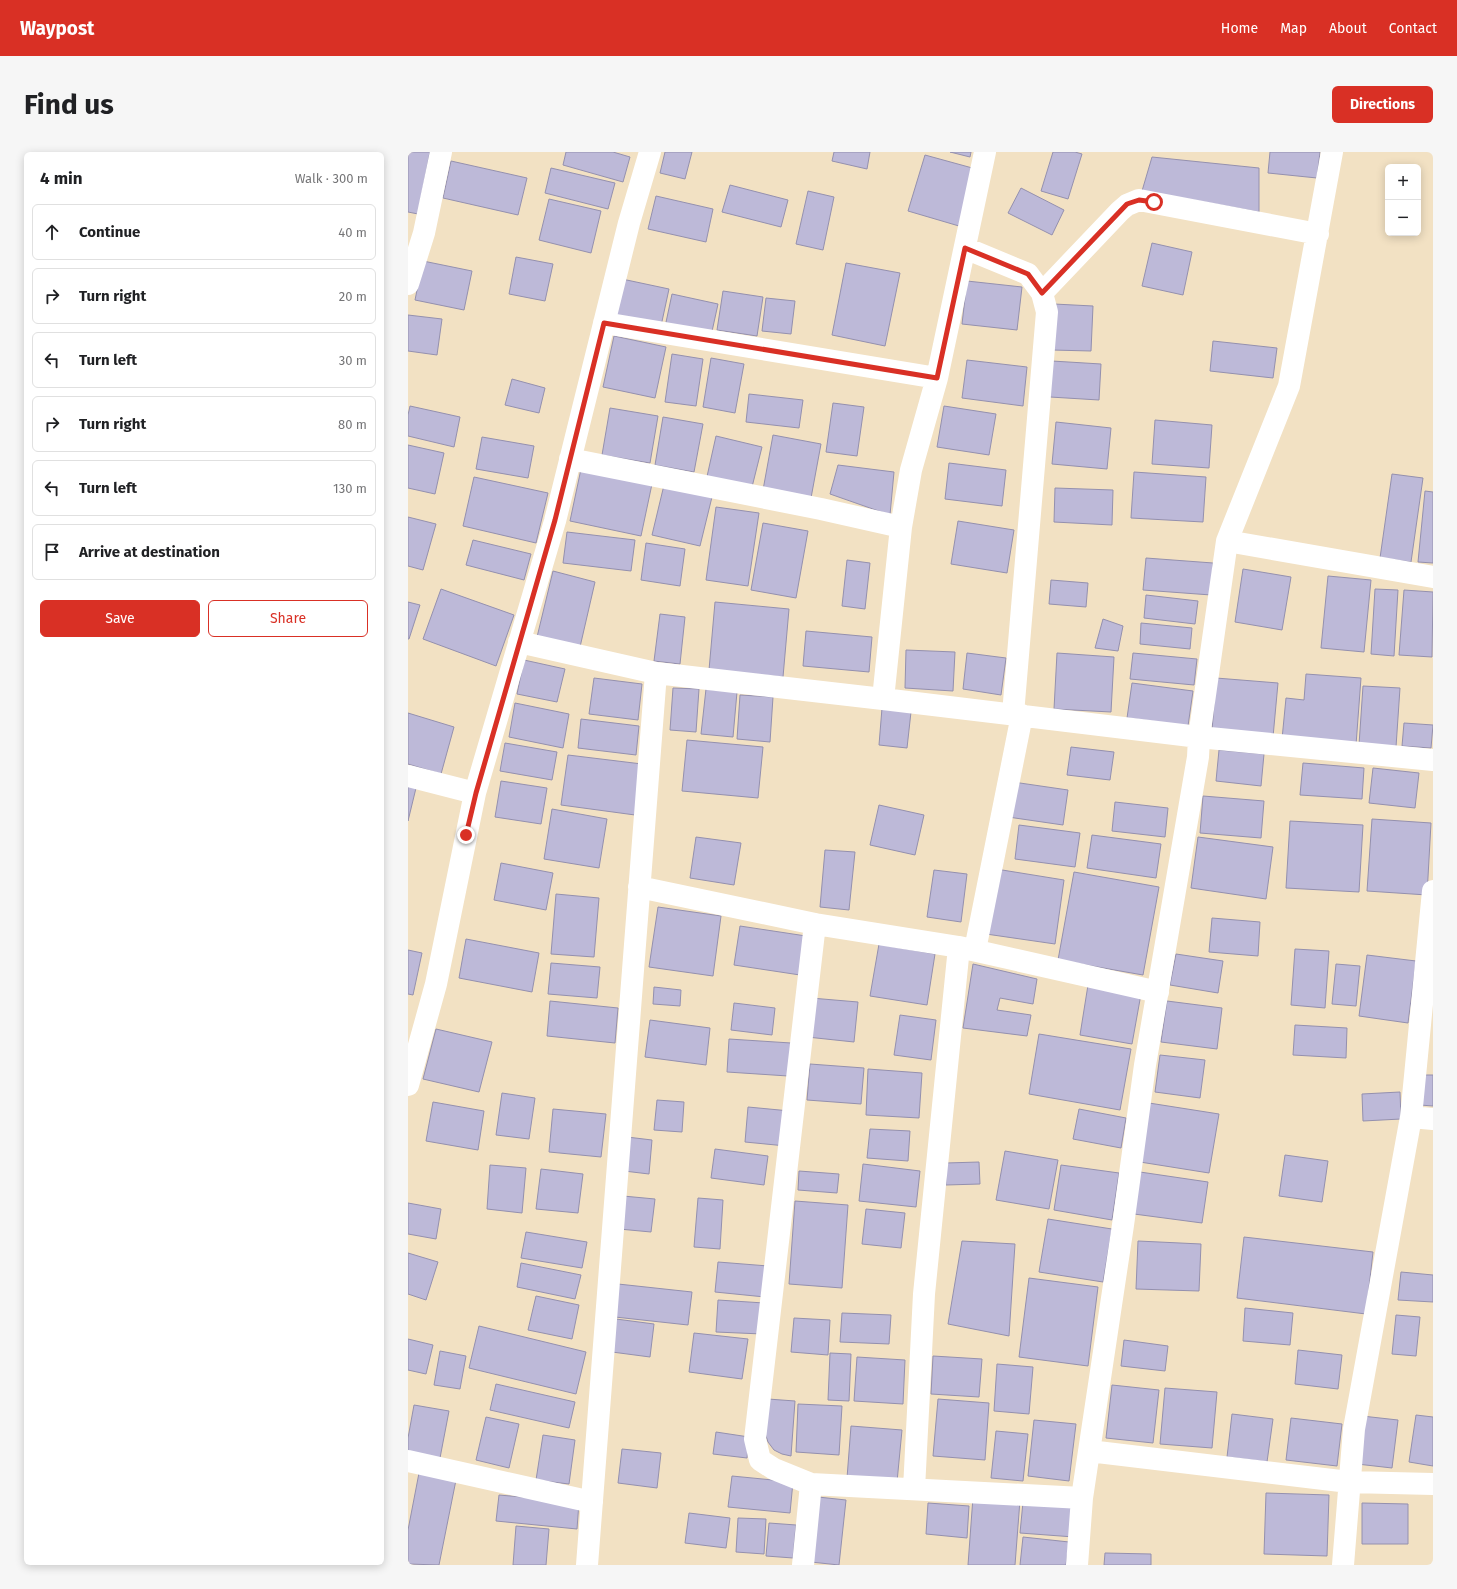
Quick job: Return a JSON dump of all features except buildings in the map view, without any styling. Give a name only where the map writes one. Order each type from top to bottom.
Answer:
[{"type":"street","points":[[408,284],[416,231],[441,152]]},
{"type":"street","points":[[408,1085],[415,1031],[436,984],[476,793],[555,520],[629,224],[650,152]]},
{"type":"street","points":[[883,699],[901,527],[911,470],[937,378],[985,152]]},
{"type":"street","points":[[1077,1565],[1082,1498],[1145,1065],[1198,757],[1199,737],[1227,541],[1289,386],[1332,152]]},
{"type":"street","points":[[1042,293],[1127,204],[1139,200],[1318,234]]},
{"type":"street","points":[[914,1489],[924,1294],[967,949],[1018,715],[1047,312],[1042,293],[1028,274],[965,248]]},
{"type":"street","points":[[604,323],[937,378]]},
{"type":"street","points":[[570,459],[821,509],[901,527]]},
{"type":"street","points":[[1227,541],[1433,577]]},
{"type":"street","points":[[519,642],[656,673],[1199,737],[1433,760]]},
{"type":"street","points":[[587,1565],[656,673]]},
{"type":"street","points":[[408,776],[476,793]]},
{"type":"street","points":[[639,886],[815,924],[967,949],[1158,992]]},
{"type":"street","points":[[1343,1565],[1354,1429],[1411,1117],[1433,890]]},
{"type":"street","points":[[815,924],[755,1439],[760,1460],[774,1469],[811,1484],[1082,1498]]},
{"type":"street","points":[[1411,1117],[1433,1119]]},
{"type":"street","points":[[1089,1452],[1349,1482],[1433,1484]]},
{"type":"street","points":[[408,1460],[592,1502]]},
{"type":"street","points":[[803,1565],[811,1484]]},
{"type":"route","points":[[466,835],[476,793],[555,520],[604,323],[937,378],[965,248],[1028,274],[1042,293],[1127,204],[1139,200],[1154,202]]}]
